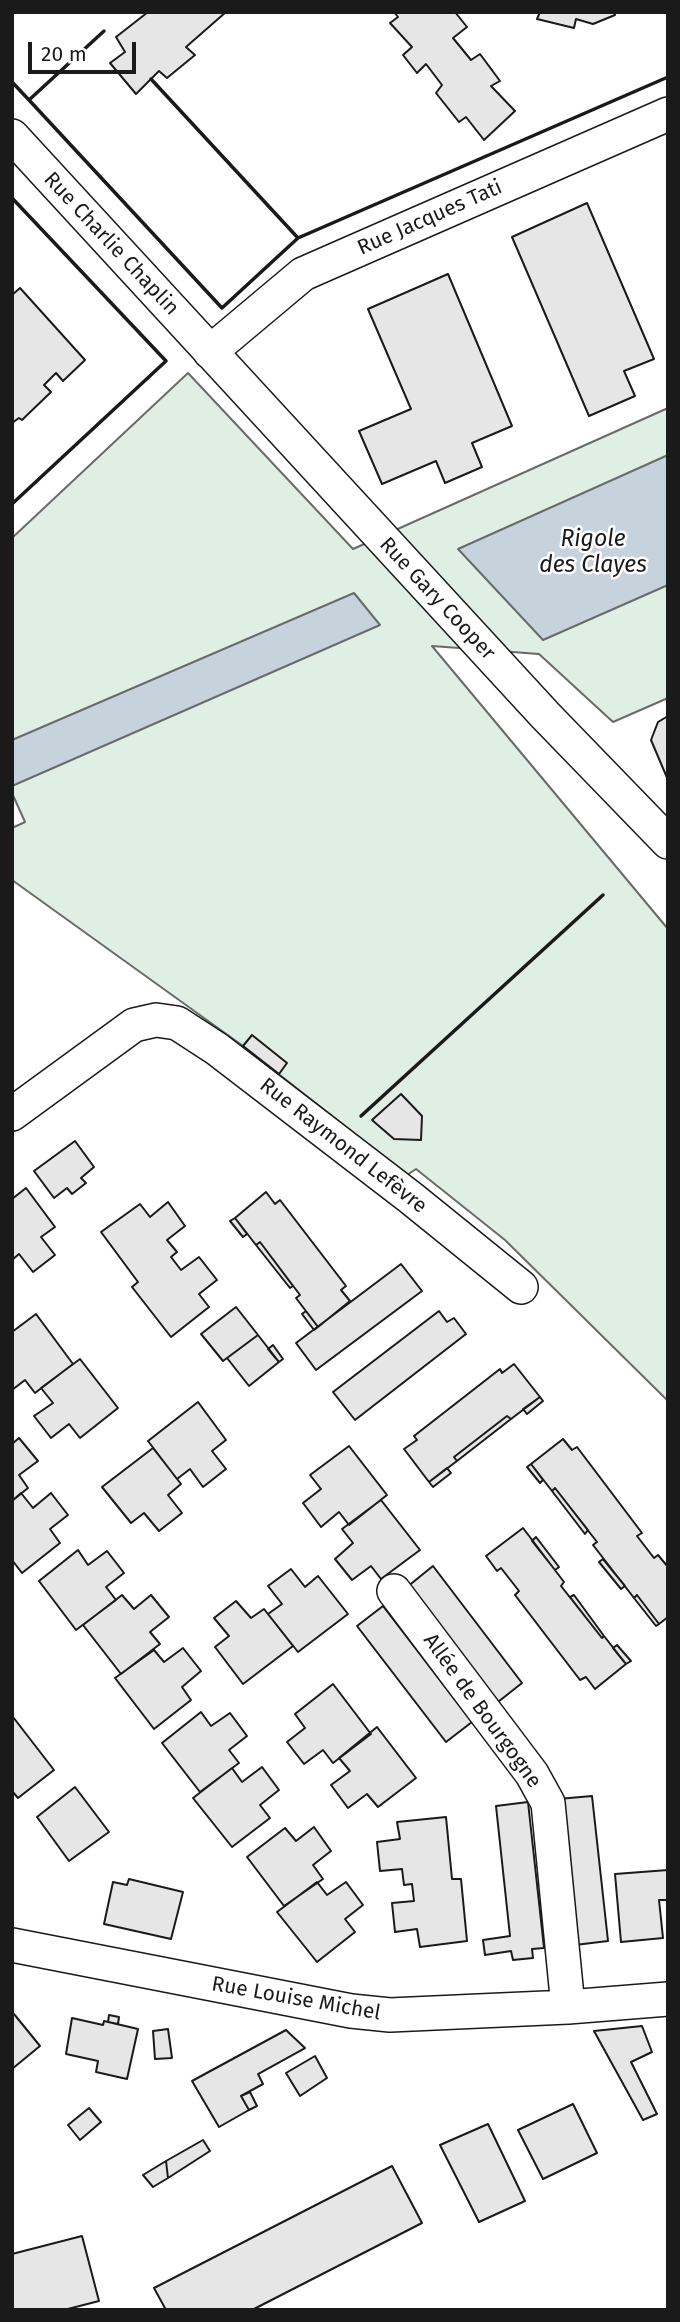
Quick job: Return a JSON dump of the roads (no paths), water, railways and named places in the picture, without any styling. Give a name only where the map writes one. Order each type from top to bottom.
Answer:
[{"type":"street","name":"Rue Jacques Tati","points":[[210,352],[303,274],[668,114]]},
{"type":"street","name":"Rue Charlie Chaplin","points":[[12,136],[210,352]]},
{"type":"street","name":"Rue Gary Cooper","points":[[210,352],[545,715],[668,842]]},
{"type":"street","name":"Rue Raymond Lefèvre","points":[[12,1114],[134,1025],[156,1020],[177,1023],[217,1049],[411,1198],[521,1287]]},
{"type":"street","name":"Allée de Bourgogne","points":[[394,1591],[532,1774],[548,1803],[568,2007]]},
{"type":"street","name":"Rue Louise Michel","points":[[12,1945],[377,2014],[568,2007],[668,1999]]},
{"type":"water","name":"Rigole des Clayes","points":[[668,455],[668,585],[543,640],[458,549]]},
{"type":"water","points":[[354,593],[380,625],[12,786],[12,740]]}]
